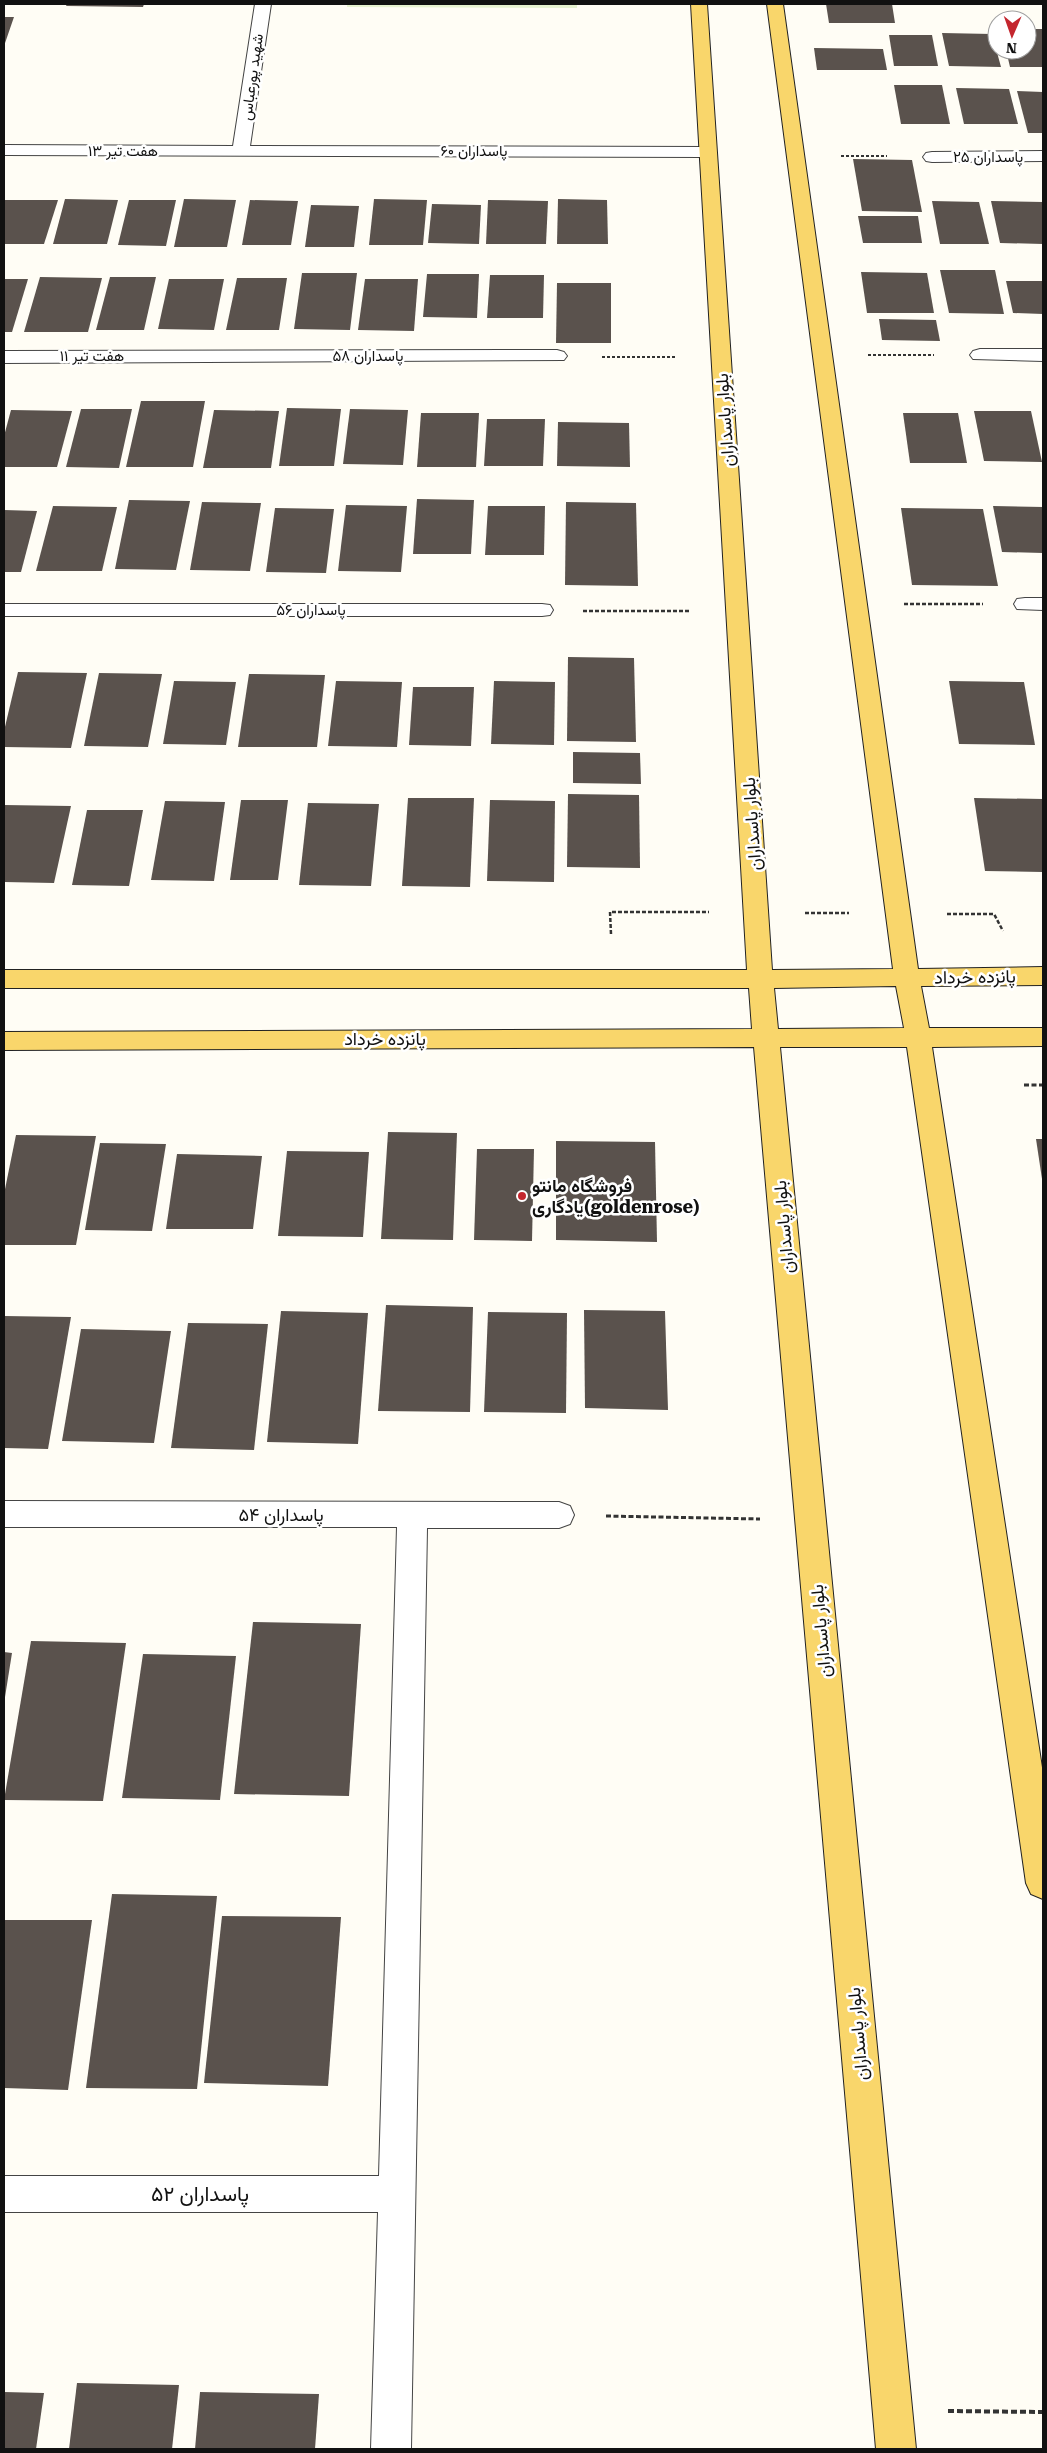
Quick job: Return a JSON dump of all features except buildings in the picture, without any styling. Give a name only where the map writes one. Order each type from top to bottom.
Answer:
[{"type":"main road","name":"بلوار پاسداران","points":[[699,4],[760,979],[767,1037],[896,2449]]},
{"type":"main road","points":[[775,4],[907,978],[918,1037],[1043,1883]]},
{"type":"main road","name":"پانزده خرداد","points":[[760,979],[1043,976]]},
{"type":"main road","points":[[4,979],[760,979]]},
{"type":"main road","points":[[918,1037],[1043,1037]]},
{"type":"main road","name":"پانزده خرداد","points":[[4,1041],[918,1037]]},
{"type":"street","name":"شهید پورعباس","points":[[241,151],[263,4]]},
{"type":"street","name":"هفت تیر ۱۳","points":[[4,150],[241,151]]},
{"type":"street","name":"پاسداران ۶۰","points":[[241,151],[707,152]]},
{"type":"street","name":"پاسداران ۲۵","points":[[932,157],[1043,156]]},
{"type":"street","points":[[980,355],[1043,355]]},
{"type":"street","name":"هفت تیر ۱۱","points":[[4,356],[180,356]]},
{"type":"street","name":"پاسداران ۵۸","points":[[180,356],[557,356]]},
{"type":"street","name":"پاسداران ۵۶","points":[[4,610],[542,610]]},
{"type":"street","name":"پاسداران ۵۴","points":[[4,1514],[559,1515]]},
{"type":"street","points":[[391,2449],[412,1515]]},
{"type":"street","name":"پاسداران ۵۲","points":[[4,2194],[397,2194]]},
{"type":"path","points":[[795,156],[932,157]]},
{"type":"path","points":[[822,355],[980,355]]},
{"type":"path","points":[[557,356],[721,358]]},
{"type":"path","points":[[856,604],[1034,604]]},
{"type":"path","points":[[542,610],[738,611]]},
{"type":"path","points":[[559,1515],[810,1520]]},
{"type":"path","points":[[892,2410],[1043,2412]]},
{"type":"green space","points":[[347,4],[577,4],[577,8],[347,7]]},
{"type":"place","name":"فروشگاه مانتو یادگاری(goldenrose)","points":[[522,1196]]}]
